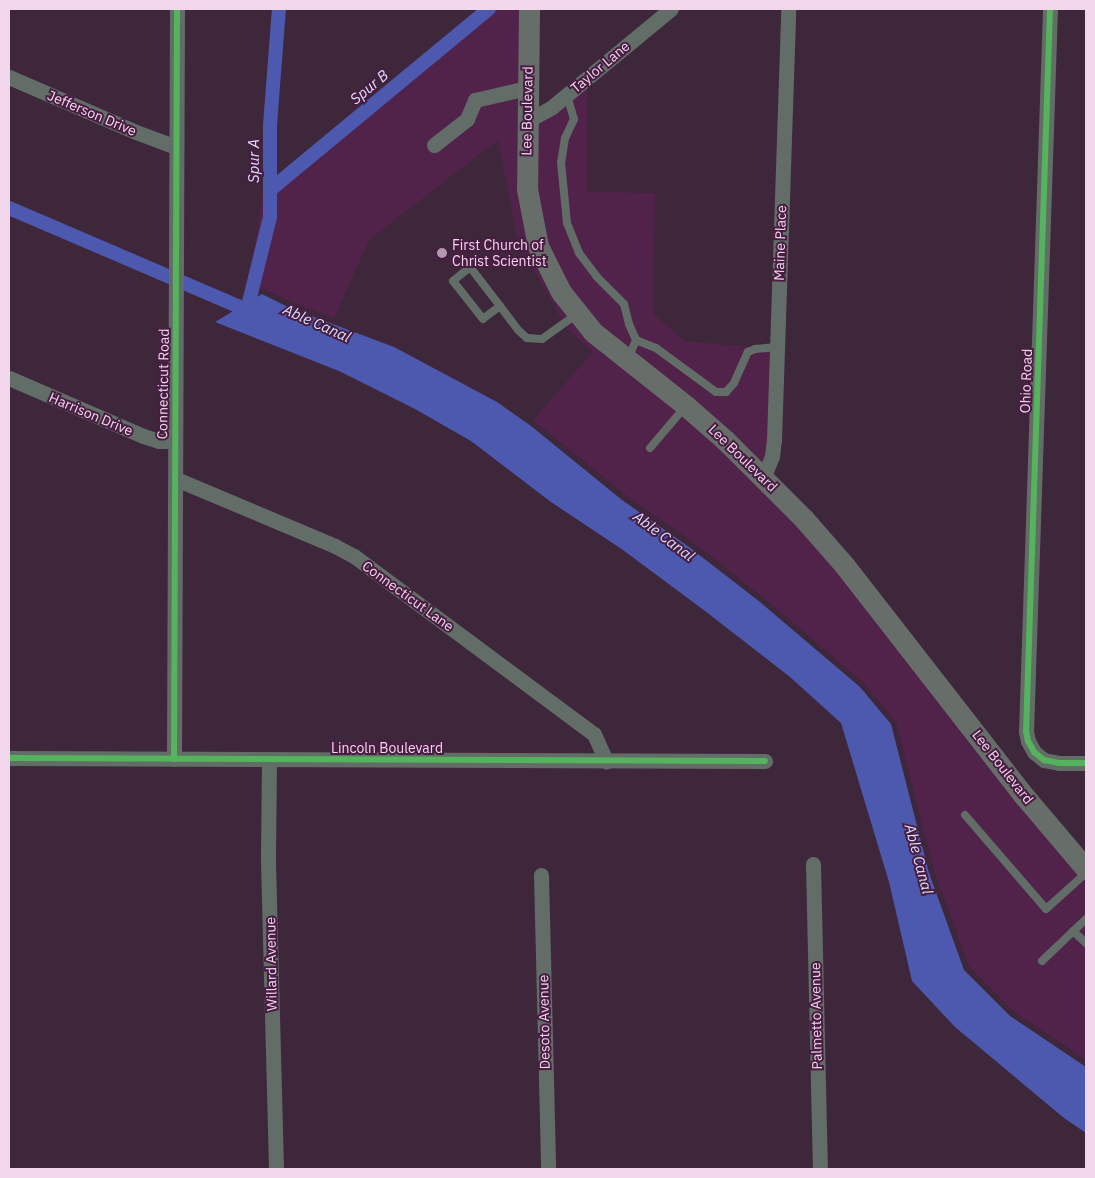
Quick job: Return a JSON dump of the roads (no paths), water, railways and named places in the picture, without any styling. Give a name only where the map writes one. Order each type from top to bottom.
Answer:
[{"type":"main road","name":"Lee Boulevard","points":[[529,9],[527,189],[534,230],[544,260],[561,292],[593,332],[686,406],[764,476],[845,566],[1025,797],[1086,871]]},
{"type":"street","name":"Connecticut Road","points":[[174,759],[176,322],[174,229],[177,9]]},
{"type":"street","name":"Taylor Lane","points":[[527,121],[552,107],[671,9]]},
{"type":"street","name":"Maine Place","points":[[764,476],[772,456],[774,440],[788,9]]},
{"type":"street","name":"Ohio Road","points":[[1050,9],[1026,731],[1028,741],[1034,752],[1044,760],[1058,763],[1086,763]]},
{"type":"street","name":"Jefferson Drive","points":[[9,77],[136,132],[176,146]]},
{"type":"street","points":[[434,145],[467,119],[475,100],[527,88]]},
{"type":"street","name":"Harrison Drive","points":[[9,378],[143,436],[159,441],[175,441]]},
{"type":"street","name":"Connecticut Lane","points":[[176,479],[335,546],[354,556],[594,734],[606,761]]},
{"type":"street","name":"Lincoln Boulevard","points":[[9,758],[765,761]]},
{"type":"street","name":"Willard Avenue","points":[[269,760],[268,862],[276,1169]]},
{"type":"street","name":"Palmetto Avenue","points":[[813,864],[820,1169]]},
{"type":"street","name":"Desoto Avenue","points":[[541,875],[548,1169]]},
{"type":"lane","points":[[567,95],[574,119],[565,138],[561,162],[563,196],[570,234],[579,254],[597,277],[624,304],[629,324],[636,340],[656,348],[716,392],[726,392],[734,383],[748,352],[756,349],[777,347]]},
{"type":"lane","points":[[500,306],[483,319],[453,281],[470,267],[526,338],[542,339],[555,332],[577,314]]},
{"type":"lane","points":[[628,360],[636,340]]},
{"type":"lane","points":[[650,448],[686,406]]},
{"type":"lane","points":[[965,815],[1046,909],[1086,871]]},
{"type":"lane","points":[[1042,961],[1086,918]]},
{"type":"lane","points":[[1073,931],[1086,943]]},
{"type":"water","points":[[262,294],[290,308],[394,347],[497,402],[531,426],[622,500],[689,547],[760,602],[860,687],[891,724],[929,873],[964,970],[1010,1016],[1086,1067],[1086,1133],[1064,1118],[955,1027],[912,981],[889,882],[841,723],[790,677],[705,611],[623,550],[551,502],[471,441],[415,409],[339,371],[215,322]]},
{"type":"waterway","name":"Spur A","points":[[247,310],[270,217],[270,125],[279,9]]},
{"type":"waterway","name":"Spur B","points":[[270,190],[489,9]]},
{"type":"waterway","name":"Able Canal","points":[[9,208],[256,314]]},
{"type":"place","name":"First Church of Christ Scientist","points":[[442,253]]}]
